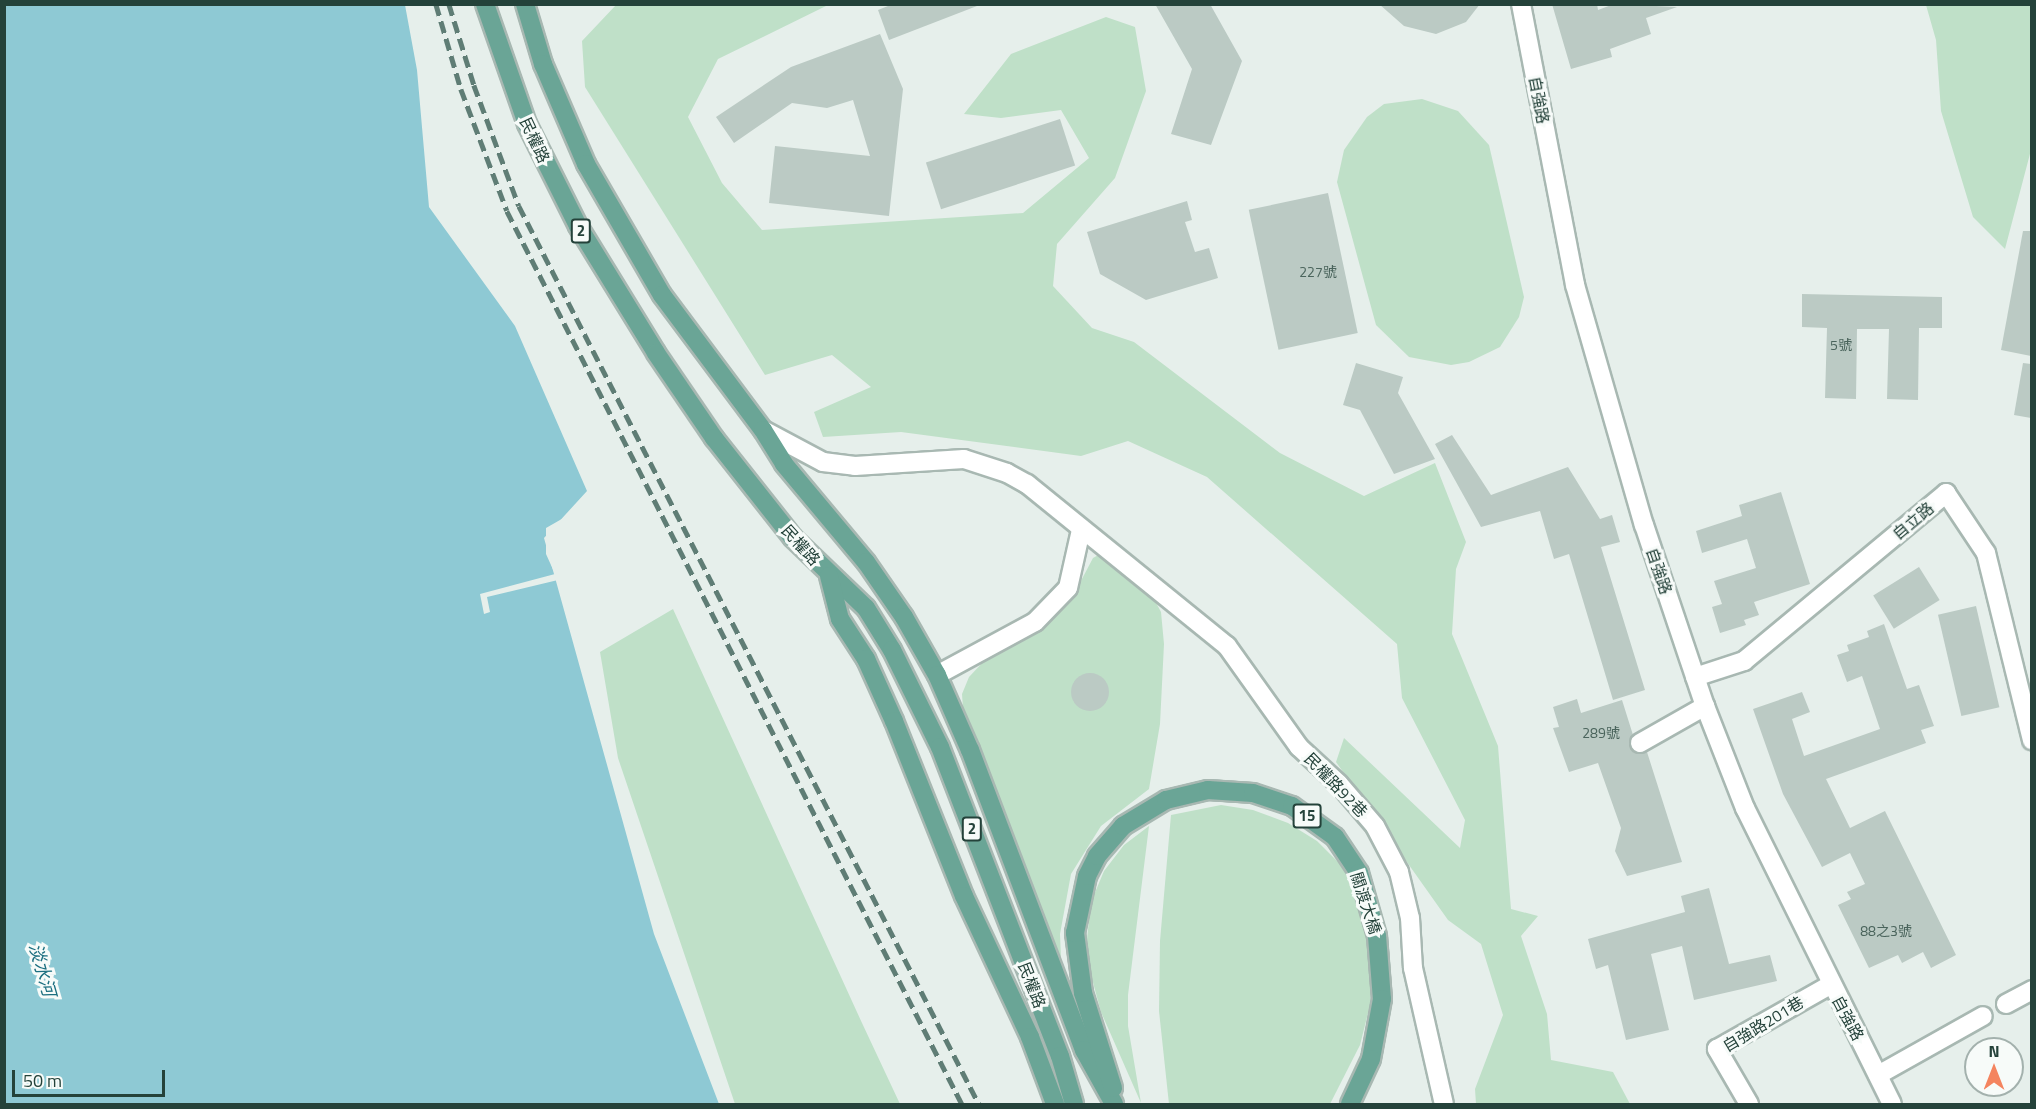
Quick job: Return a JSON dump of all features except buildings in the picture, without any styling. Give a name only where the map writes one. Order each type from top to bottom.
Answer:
[{"type":"main road","name":"民權路","points":[[484,4],[527,124],[578,226],[714,438],[794,538],[829,576],[866,608],[920,703],[1060,1056],[1074,1104]]},
{"type":"main road","name":"民權路","points":[[525,4],[543,64],[586,164],[662,295],[764,430],[784,464],[866,562],[904,617],[937,675],[970,750],[1084,1050],[1116,1104]]},
{"type":"main road","points":[[829,576],[840,619],[866,659],[894,721],[964,896],[1030,1037],[1055,1104]]},
{"type":"main road","name":"關渡大橋","points":[[1116,1104],[1083,993],[1075,933],[1077,909],[1097,856],[1123,826],[1166,800],[1208,790],[1253,793],[1292,806],[1335,837],[1359,873],[1377,936],[1382,999],[1371,1059],[1350,1104]]},
{"type":"street","name":"自強路","points":[[1521,4],[1575,285],[1644,525],[1695,677],[1745,808],[1830,985],[1892,1104]]},
{"type":"street","name":"民權路","points":[[764,430],[824,462],[855,466],[942,459],[986,464],[1027,484],[1179,610]]},
{"type":"street","name":"自立路","points":[[1695,677],[1744,661],[1946,493],[1986,553],[2031,740]]},
{"type":"street","points":[[937,675],[1035,622],[1068,588],[1081,530]]},
{"type":"street","name":"民權路92巷","points":[[1179,610],[1227,646],[1299,747],[1339,784],[1375,826],[1399,872],[1410,918],[1413,968],[1444,1104]]},
{"type":"street","points":[[1640,743],[1705,706]]},
{"type":"street","name":"自強路201巷","points":[[1749,1104],[1717,1049],[1830,985]]},
{"type":"street","points":[[2006,1004],[2031,990]]},
{"type":"street","points":[[1878,1075],[1983,1016]]},
{"type":"green space","points":[[616,5],[828,5],[718,59],[688,117],[722,183],[762,230],[1023,213],[1089,158],[1061,110],[1001,118],[964,114],[1011,54],[1106,17],[1135,27],[1146,91],[1115,178],[1057,244],[1053,286],[1092,328],[1134,342],[1280,453],[1364,496],[1435,463],[1466,542],[1456,569],[1452,634],[1498,746],[1511,909],[1538,916],[1521,936],[1547,1014],[1551,1060],[1613,1072],[1630,1104],[1476,1104],[1475,1089],[1503,1015],[1481,944],[1448,920],[1336,762],[1344,738],[1460,848],[1465,820],[1402,698],[1397,644],[1207,477],[1128,441],[1081,456],[901,432],[823,437],[814,412],[871,387],[832,355],[765,375],[585,87],[582,41]]},
{"type":"green space","points":[[1926,5],[2031,5],[2031,150],[2005,249],[1973,217],[1941,111],[1936,40]]},
{"type":"green space","points":[[1422,99],[1458,111],[1489,145],[1524,297],[1519,317],[1500,347],[1469,362],[1451,365],[1409,357],[1376,325],[1337,182],[1344,150],[1367,117],[1384,104]]},
{"type":"green space","points":[[1100,554],[1154,599],[1161,612],[1164,644],[1160,724],[1149,789],[1101,826],[1071,874],[1060,934],[1061,959],[963,709],[962,694],[969,677],[984,661],[1057,612],[1073,596],[1093,558]]},
{"type":"green space","points":[[673,609],[900,1104],[735,1104],[618,758],[600,652]]},
{"type":"green space","points":[[1221,805],[1253,810],[1288,823],[1317,841],[1341,865],[1355,890],[1367,925],[1372,965],[1370,1005],[1360,1045],[1330,1104],[1169,1104],[1159,1011],[1160,941],[1171,815]]},
{"type":"green space","points":[[1149,826],[1128,995],[1128,1026],[1141,1103],[1101,1012],[1091,975],[1087,939],[1091,902],[1104,871],[1124,845]]},
{"type":"water","name":"淡水河","points":[[5,5],[405,5],[417,70],[429,207],[515,326],[587,491],[544,538],[654,934],[719,1104],[5,1104]]},
{"type":"pier","points":[[567,516],[547,538],[558,580],[487,597],[490,612],[484,614],[480,594],[555,574],[546,554],[546,528]]},
{"type":"railway","points":[[436,4],[461,89],[507,211],[962,1104]]},
{"type":"railway","points":[[449,4],[474,85],[519,206],[979,1104]]}]
